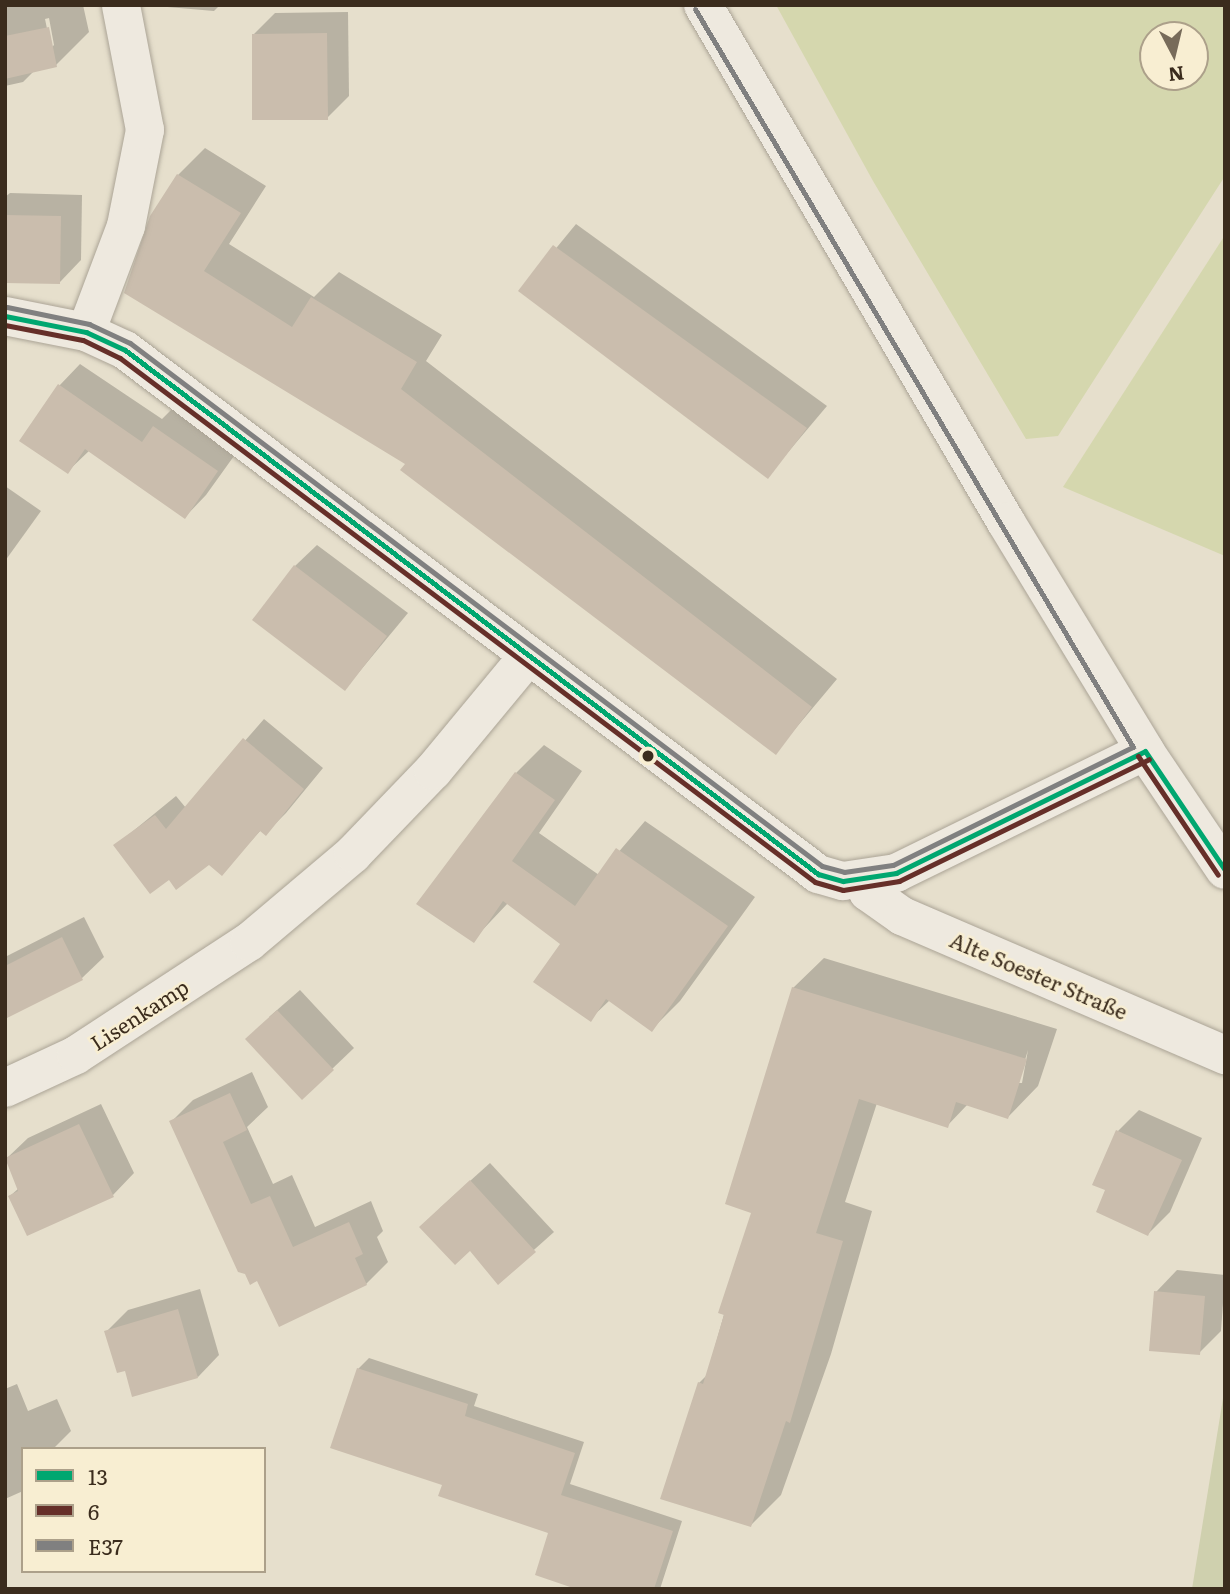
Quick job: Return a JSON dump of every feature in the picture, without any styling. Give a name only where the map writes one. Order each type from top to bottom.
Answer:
[{"type":"street","points":[[86,331],[126,226],[145,130],[121,5]]},
{"type":"street","points":[[703,5],[1145,751],[1225,870]]},
{"type":"street","points":[[5,316],[86,331],[125,350],[818,874],[843,881],[866,880],[896,873],[1145,751]]},
{"type":"street","name":"Lisenkamp","points":[[5,1088],[76,1055],[249,942],[353,854],[433,771],[528,656]]},
{"type":"street","name":"Alte Soester Straße","points":[[866,880],[868,892],[902,916],[1225,1055]]},
{"type":"green space","points":[[776,5],[1225,5],[1225,176],[1058,436],[1026,439],[873,181]]},
{"type":"green space","points":[[1225,235],[1225,556],[1063,487]]},
{"type":"green space","points":[[1225,1386],[1225,1589],[1192,1589]]},
{"type":"building","points":[[49,27],[57,67],[5,79],[5,36]]},
{"type":"building","points":[[327,33],[328,120],[252,120],[252,34]]},
{"type":"building","points":[[177,174],[241,213],[204,271],[292,327],[311,297],[417,362],[401,389],[812,707],[776,755],[400,470],[405,464],[124,293],[150,216]]},
{"type":"building","points":[[5,215],[61,216],[60,284],[5,283]]},
{"type":"building","points":[[553,245],[807,428],[768,479],[518,291]]},
{"type":"building","points":[[58,384],[142,442],[153,426],[218,471],[185,519],[85,449],[68,474],[19,441]]},
{"type":"building","points":[[294,565],[387,636],[345,691],[252,620]]},
{"type":"building","points":[[243,738],[304,789],[266,836],[260,831],[222,876],[209,865],[176,890],[169,880],[150,894],[113,845],[155,815],[166,829]]},
{"type":"building","points":[[515,772],[555,800],[512,861],[575,906],[616,848],[728,926],[652,1032],[606,999],[591,1022],[533,982],[560,944],[503,901],[474,943],[416,904]]},
{"type":"building","points":[[62,937],[83,980],[5,1019],[5,966]]},
{"type":"building","points":[[792,987],[1027,1059],[1008,1119],[956,1102],[948,1128],[859,1099],[816,1233],[843,1241],[790,1423],[786,1421],[751,1527],[660,1499],[698,1382],[703,1384],[724,1315],[718,1313],[751,1213],[725,1204]]},
{"type":"building","points":[[277,1010],[334,1070],[302,1100],[245,1039]]},
{"type":"building","points":[[230,1093],[247,1130],[223,1142],[251,1204],[270,1196],[293,1247],[349,1222],[363,1254],[355,1258],[367,1285],[279,1327],[257,1281],[250,1285],[245,1274],[238,1272],[169,1121]]},
{"type":"building","points":[[79,1124],[114,1197],[27,1236],[8,1196],[18,1191],[5,1158]]},
{"type":"building","points":[[1116,1130],[1182,1160],[1148,1236],[1096,1212],[1105,1190],[1092,1185]]},
{"type":"building","points":[[470,1180],[536,1252],[498,1285],[470,1251],[455,1265],[419,1227]]},
{"type":"building","points":[[1154,1291],[1205,1296],[1200,1355],[1149,1351]]},
{"type":"building","points":[[178,1309],[198,1378],[132,1397],[125,1371],[117,1373],[104,1331]]},
{"type":"building","points":[[357,1368],[468,1404],[465,1416],[575,1453],[561,1495],[673,1531],[654,1589],[576,1589],[535,1575],[548,1533],[438,1496],[442,1485],[330,1448]]},
{"type":"transit line","name":"E37","points":[[7,307],[89,324],[130,343],[822,866],[844,872],[893,865],[1133,747],[695,9]]},
{"type":"transit line","name":"13","points":[[5,316],[86,332],[125,350],[818,874],[843,881],[896,873],[1145,751]]},
{"type":"transit line","name":"6","points":[[5,325],[83,340],[120,358],[815,882],[843,890],[899,881],[1149,759]]},
{"type":"transit line","name":"13","points":[[1145,751],[1225,870]]},
{"type":"transit line","name":"6","points":[[1138,756],[1218,875]]}]
